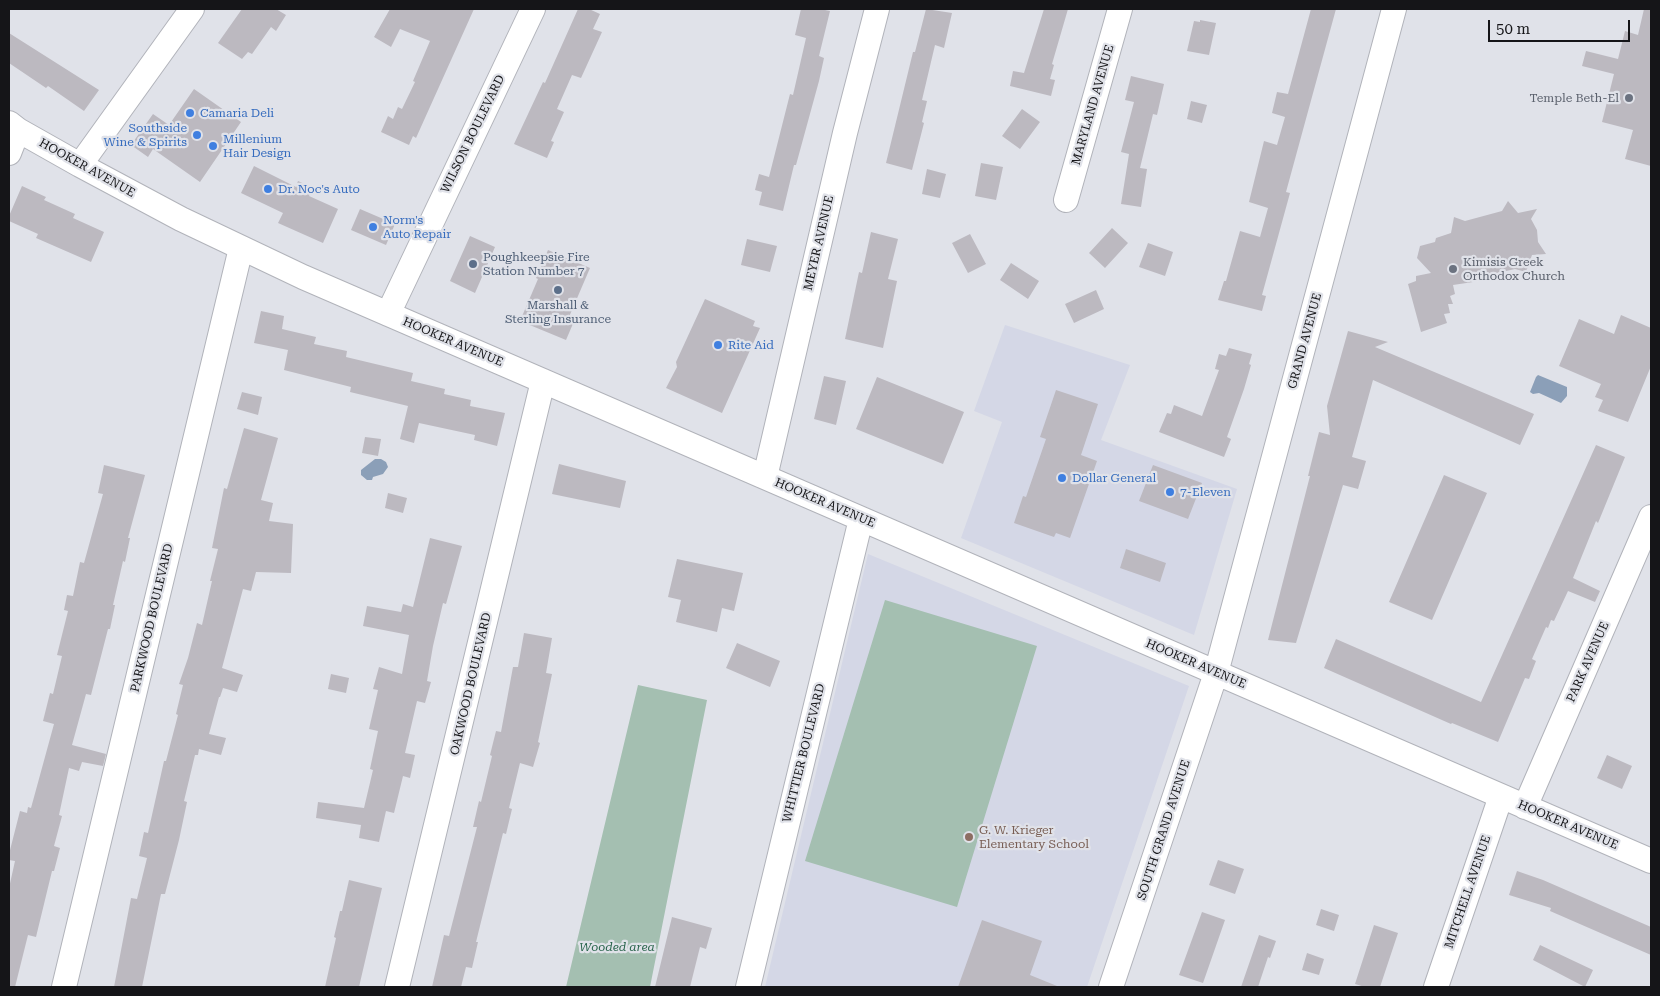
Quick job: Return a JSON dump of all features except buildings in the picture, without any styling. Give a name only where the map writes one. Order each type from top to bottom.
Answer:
[{"type":"street","points":[[80,165],[192,9]]},
{"type":"street","name":"WILSON BOULEVARD","points":[[388,314],[534,9]]},
{"type":"street","name":"MEYER AVENUE","points":[[765,477],[845,133],[877,9]]},
{"type":"street","name":"MARYLAND AVENUE","points":[[1066,200],[1120,9]]},
{"type":"street","name":"GRAND AVENUE","points":[[1216,673],[1394,9]]},
{"type":"street","points":[[9,152],[14,126]]},
{"type":"street","name":"HOOKER AVENUE","points":[[14,126],[80,165],[181,219],[241,248],[388,314],[1651,861]]},
{"type":"street","name":"PARKWOOD BOULEVARD","points":[[64,987],[241,248]]},
{"type":"street","name":"OAKWOOD BOULEVARD","points":[[397,987],[543,381]]},
{"type":"street","name":"PARK AVENUE","points":[[1525,806],[1651,517]]},
{"type":"street","name":"WHITTIER BOULEVARD","points":[[748,987],[861,519]]},
{"type":"street","name":"SOUTH GRAND AVENUE","points":[[1111,987],[1216,673]]},
{"type":"street","name":"MITCHELL AVENUE","points":[[1436,987],[1501,796]]},
{"type":"shaded area","points":[[1005,325],[1130,365],[1101,440],[1237,489],[1194,635],[961,538],[1002,422],[974,411]]},
{"type":"shaded area","name":"G. W. Krieger Elementary School","points":[[868,554],[1189,686],[1087,987],[765,987]]},
{"type":"green space","points":[[885,600],[1037,646],[957,907],[805,861]]},
{"type":"green space","name":"Wooded area","points":[[638,685],[707,700],[650,987],[566,987]]},
{"type":"water","points":[[1538,375],[1567,387],[1567,396],[1561,403],[1539,393],[1533,394],[1530,392]]},
{"type":"water","points":[[375,459],[381,459],[386,462],[388,467],[383,474],[373,477],[372,480],[367,480],[361,475],[361,470]]},
{"type":"place","name":"Temple Beth-El","points":[[1629,98]]},
{"type":"place","name":"Camaria Deli","points":[[190,113]]},
{"type":"place","name":"Southside Wine & Spirits","points":[[197,135]]},
{"type":"place","name":"Millenium Hair Design","points":[[213,146]]},
{"type":"place","name":"Dr. Noc's Auto","points":[[268,189]]},
{"type":"place","name":"Norm's Auto Repair","points":[[373,227]]},
{"type":"place","name":"Poughkeepsie Fire Station Number 7","points":[[473,264]]},
{"type":"place","name":"Kimisis Greek Orthodox Church","points":[[1453,269]]},
{"type":"place","name":"Marshall & Sterling Insurance","points":[[558,290]]},
{"type":"place","name":"Rite Aid","points":[[718,345]]},
{"type":"place","name":"Dollar General","points":[[1062,478]]},
{"type":"place","name":"7-Eleven","points":[[1170,492]]},
{"type":"place","name":"G. W. Krieger Elementary School","points":[[969,837]]}]
